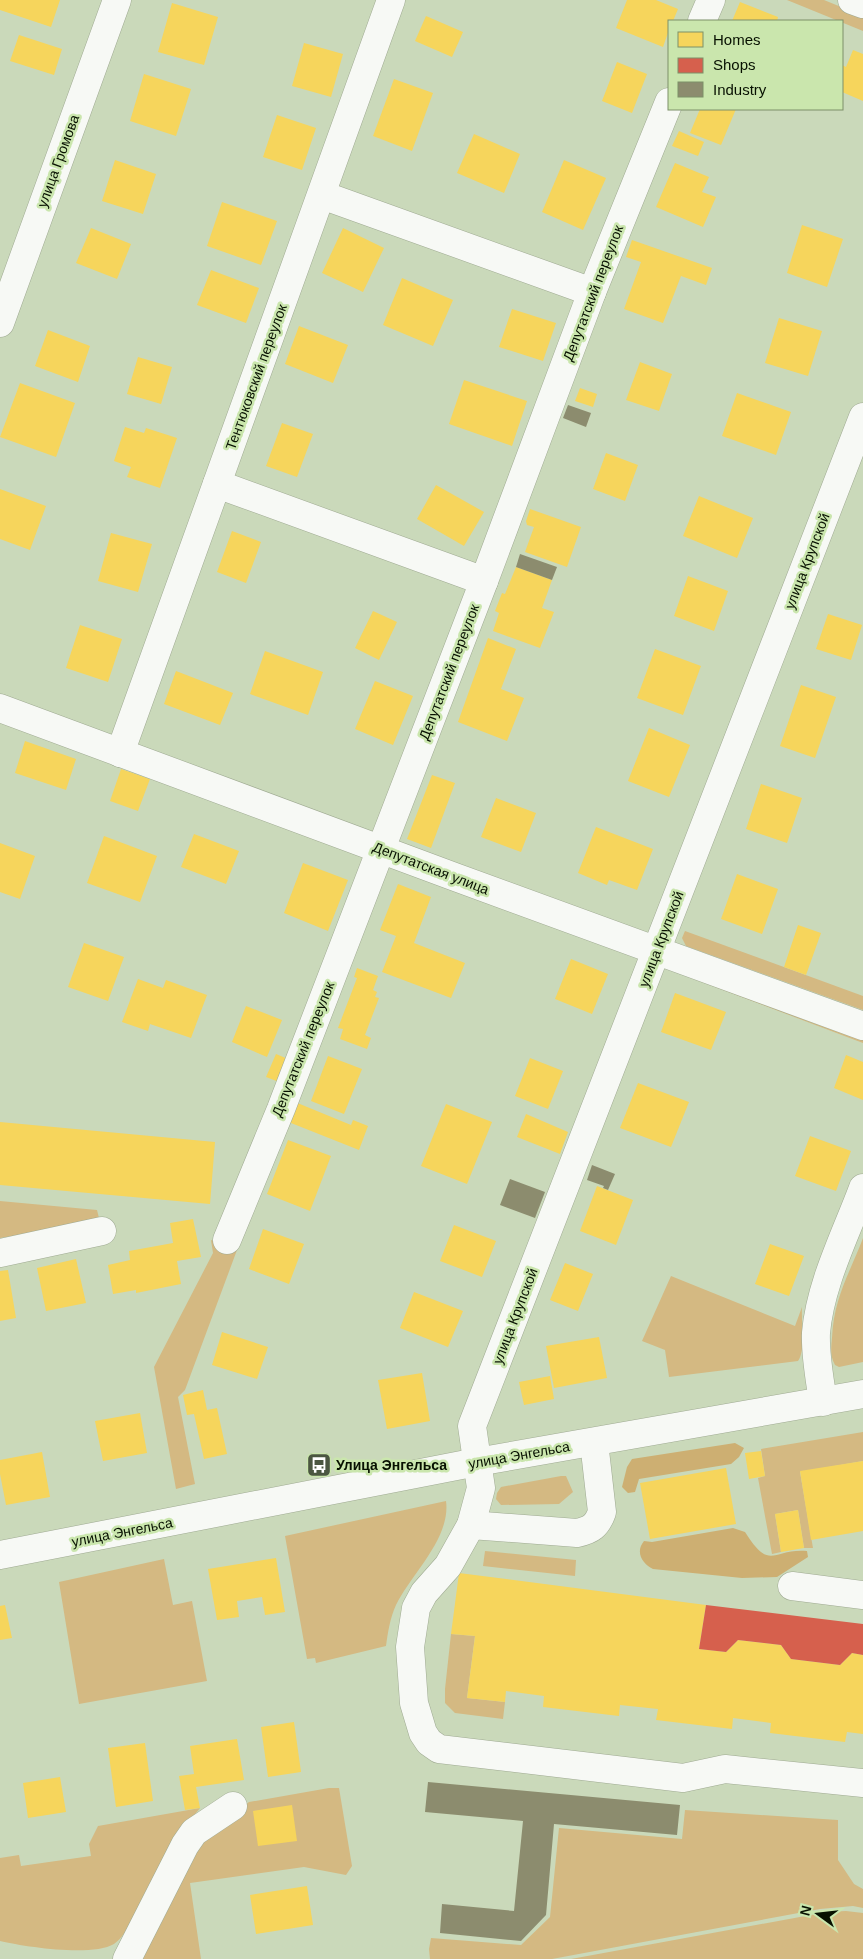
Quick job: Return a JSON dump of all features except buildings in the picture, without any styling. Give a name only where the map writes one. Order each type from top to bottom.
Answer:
[{"type":"street","name":"улица Громова","points":[[0,323],[117,0]]},
{"type":"street","name":"Тентюковский переулок","points":[[120,753],[391,0]]},
{"type":"street","points":[[702,20],[711,0]]},
{"type":"street","points":[[852,0],[863,4]]},
{"type":"street","name":"Депутатский переулок","points":[[226,1240],[281,1109],[382,849],[592,292],[668,104]]},
{"type":"street","points":[[322,195],[592,292]]},
{"type":"street","name":"улица Крупской","points":[[863,417],[472,1426],[481,1488],[471,1525],[448,1566],[424,1593],[416,1608],[410,1647],[414,1703],[423,1733],[429,1742],[438,1749],[683,1778],[725,1768],[863,1783]]},
{"type":"street","points":[[217,484],[484,581]]},
{"type":"street","name":"Депутатская улица","points":[[0,708],[863,1026]]},
{"type":"street","points":[[823,1402],[816,1341],[819,1312],[825,1288],[863,1188]]},
{"type":"street","points":[[0,1253],[102,1231]]},
{"type":"street","name":"улица Энгельса","points":[[0,1556],[477,1462],[863,1394]]},
{"type":"street","points":[[471,1525],[577,1533],[591,1530],[599,1521],[602,1512],[594,1442]]},
{"type":"street","points":[[792,1586],[863,1595]]},
{"type":"street","points":[[127,1959],[194,1832],[233,1806]]},
{"type":"shaded area","points":[[787,0],[824,0],[863,16],[863,31],[843,23],[843,20],[836,20]]},
{"type":"shaded area","points":[[685,931],[863,996],[863,1010],[686,946],[682,938]]},
{"type":"shaded area","points":[[671,968],[863,1036],[863,1043],[670,970]]},
{"type":"shaded area","points":[[0,1201],[97,1210],[100,1222],[0,1238]]},
{"type":"shaded area","points":[[863,1238],[863,1362],[839,1367],[835,1365],[831,1352],[833,1323],[843,1286]]},
{"type":"shaded area","points":[[211,1240],[237,1250],[185,1390],[178,1397],[195,1484],[176,1489],[154,1367],[213,1253]]},
{"type":"shaded area","points":[[671,1276],[795,1326],[802,1307],[803,1343],[798,1361],[669,1377],[665,1350],[642,1341]]},
{"type":"shaded area","points":[[863,1432],[863,1461],[800,1472],[813,1548],[804,1548],[798,1510],[775,1514],[781,1552],[772,1554],[758,1478],[765,1476],[761,1449]]},
{"type":"shaded area","points":[[735,1443],[744,1448],[739,1457],[731,1464],[639,1479],[635,1492],[628,1493],[622,1487],[627,1467],[632,1459]]},
{"type":"shaded area","points":[[566,1476],[573,1492],[559,1504],[501,1505],[496,1499],[501,1487]]},
{"type":"shaded area","points":[[446,1501],[446,1515],[443,1528],[437,1542],[396,1605],[388,1630],[386,1646],[316,1663],[315,1658],[307,1659],[285,1536]]},
{"type":"shaded area","points":[[733,1528],[745,1532],[761,1552],[767,1555],[773,1556],[795,1551],[807,1551],[808,1557],[777,1577],[742,1578],[653,1569],[641,1557],[640,1549],[644,1541],[652,1542]]},
{"type":"shaded area","points":[[485,1551],[576,1560],[575,1576],[483,1566]]},
{"type":"shaded area","points":[[164,1559],[173,1605],[192,1601],[207,1681],[79,1704],[59,1582]]},
{"type":"shaded area","points":[[451,1634],[475,1636],[467,1698],[505,1702],[503,1719],[455,1713],[445,1703]]},
{"type":"shaded area","points":[[329,1788],[339,1788],[352,1866],[346,1875],[304,1867],[190,1883],[201,1959],[143,1959],[145,1951],[200,1839],[249,1802]]},
{"type":"shaded area","points":[[200,1808],[180,1835],[130,1926],[114,1944],[91,1950],[58,1950],[0,1941],[0,1858],[19,1855],[21,1866],[91,1856],[89,1844],[98,1826]]},
{"type":"shaded area","points":[[685,1810],[838,1820],[838,1860],[854,1884],[863,1889],[863,1908],[853,1906],[820,1909],[552,1959],[430,1959],[431,1938],[521,1945],[550,1917],[559,1828],[682,1839]]},
{"type":"shaded area","points":[[846,1911],[863,1913],[863,1959],[571,1959],[827,1912]]},
{"type":"place","name":"Улица Энгельса","points":[[319,1465]]}]
